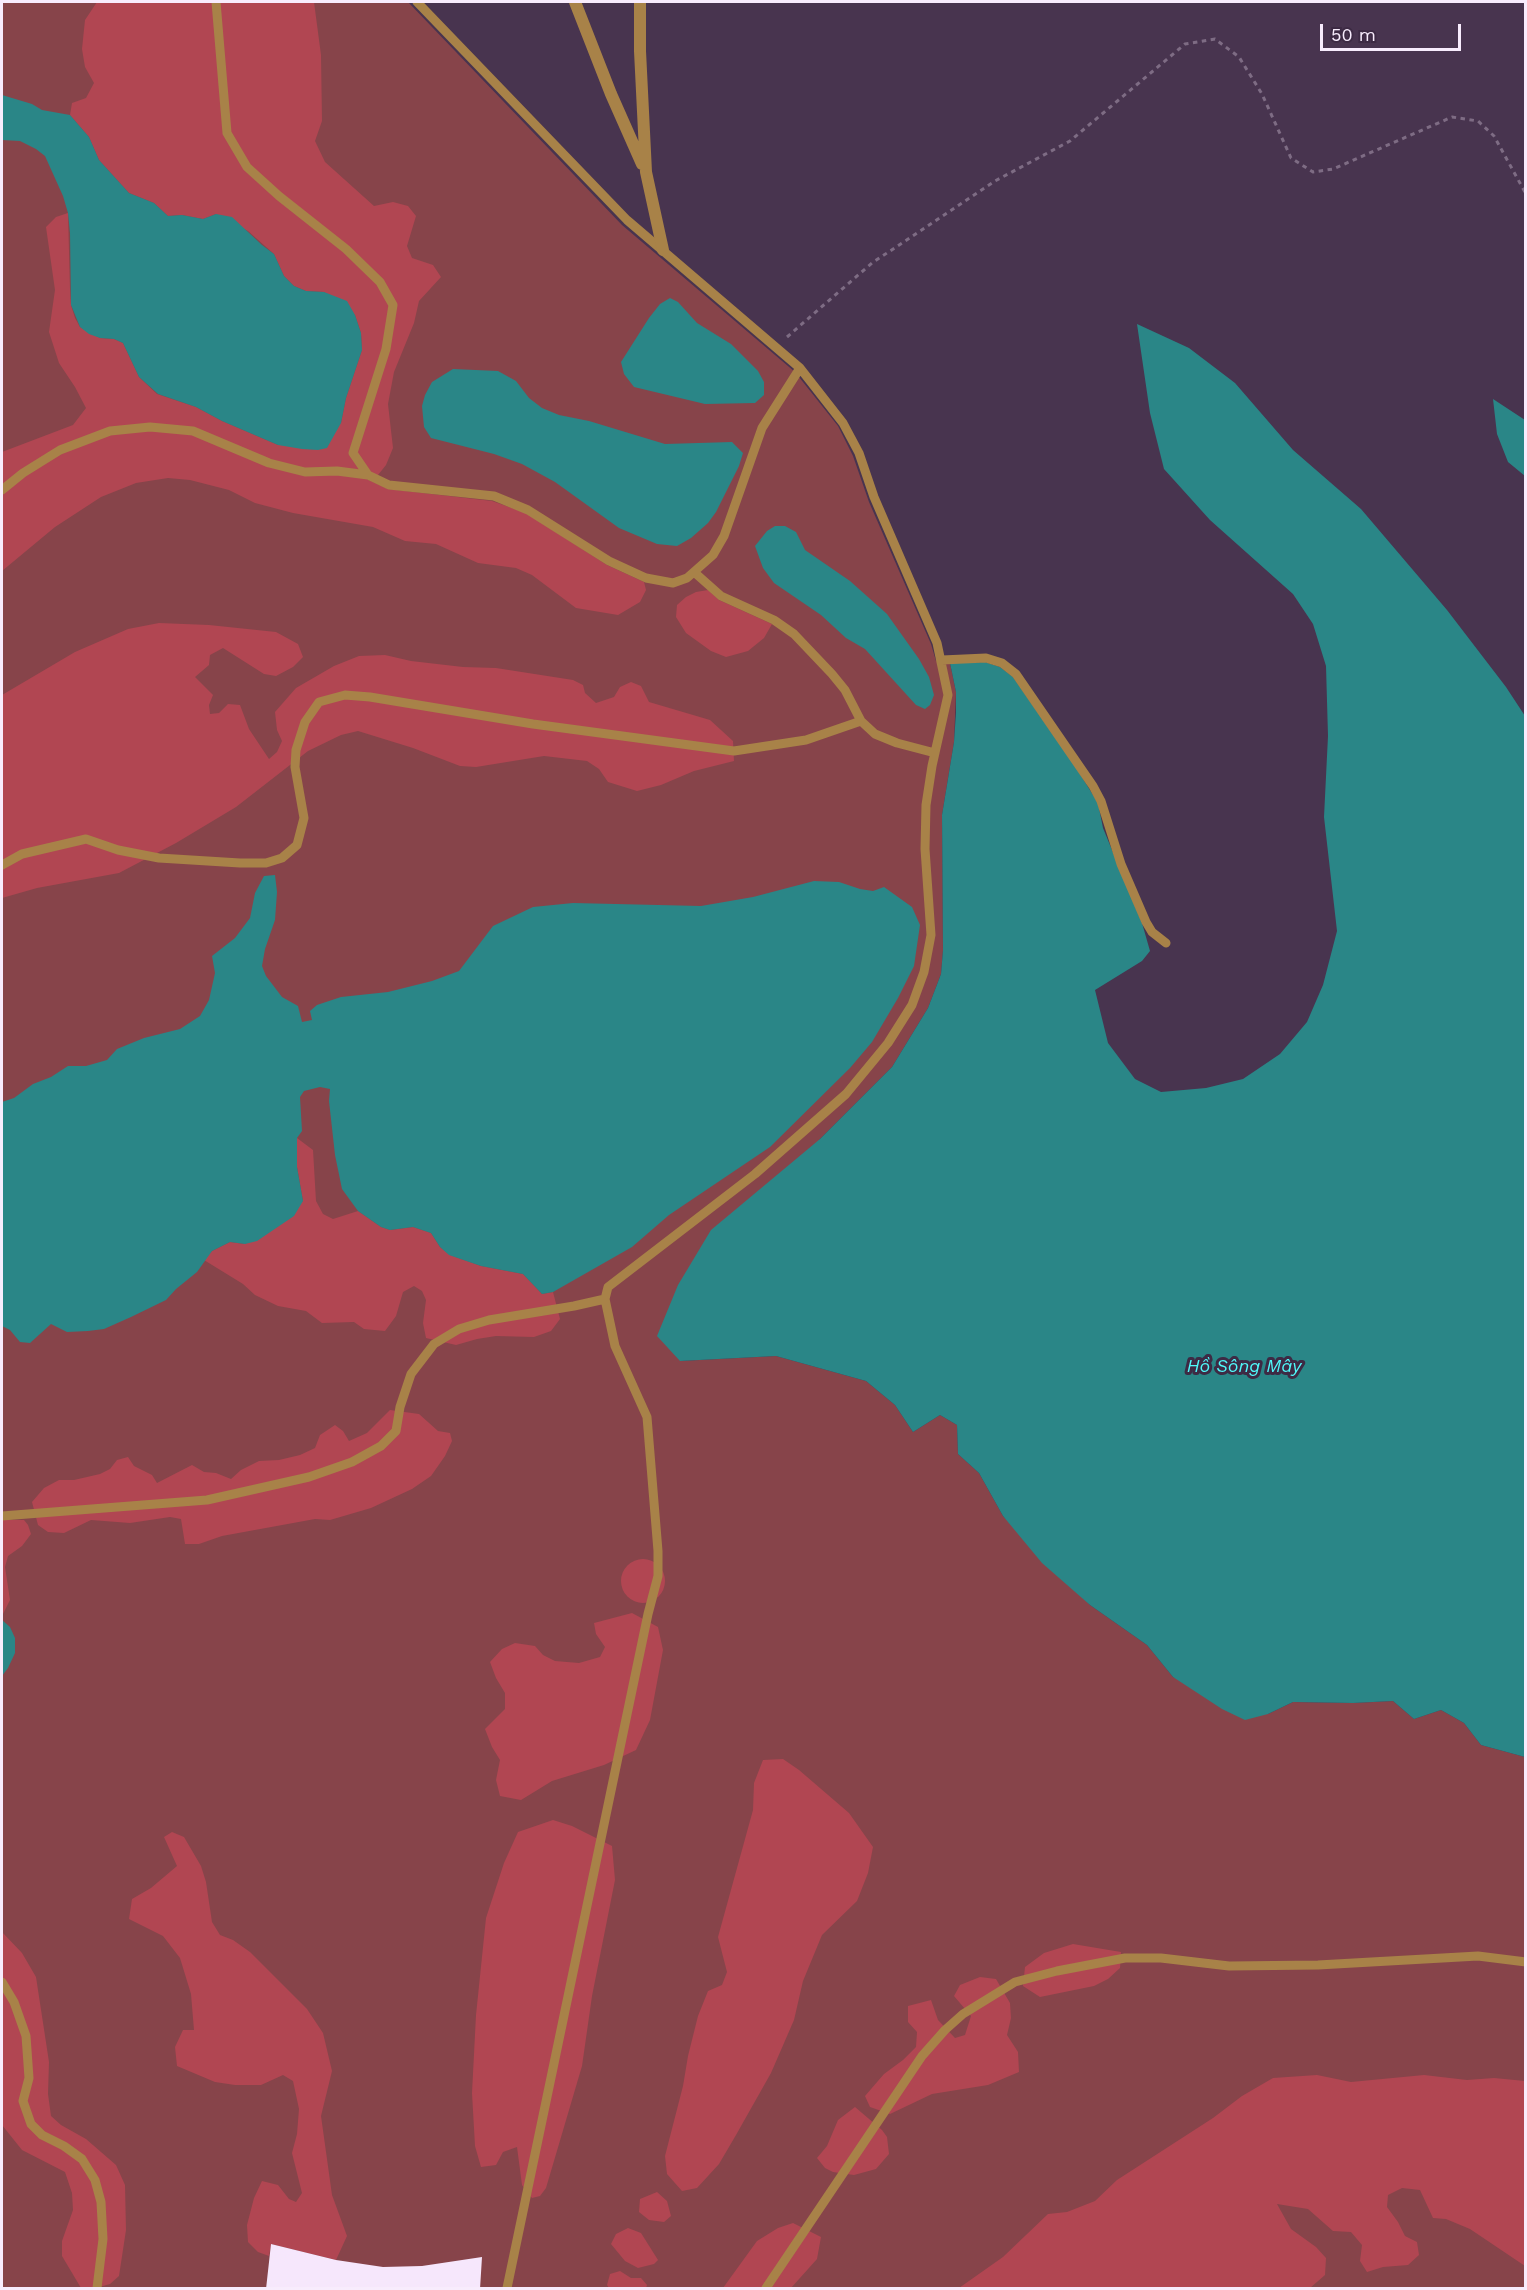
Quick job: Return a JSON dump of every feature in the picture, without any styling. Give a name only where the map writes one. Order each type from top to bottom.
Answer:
[{"type":"street","points":[[575,2],[611,94],[646,172]]},
{"type":"street","points":[[640,2],[646,172],[663,250]]},
{"type":"lane","points":[[216,2],[227,133],[247,167],[346,249],[380,282],[393,306],[386,349],[353,453],[368,475]]},
{"type":"lane","points":[[417,2],[627,220],[800,368],[843,423],[856,447],[874,497],[938,643],[948,695],[935,753],[927,805],[925,849],[931,936],[924,972],[912,1005],[888,1043],[846,1094],[755,1174],[608,1287],[605,1299],[615,1346],[647,1417],[658,1575],[507,2289]]},
{"type":"lane","points":[[2,490],[23,473],[60,450],[110,431],[150,427],[193,431],[269,463],[305,472],[337,471],[368,475],[389,485],[494,496],[528,510],[609,561],[646,578],[673,583],[687,578],[713,555],[724,536],[762,428],[800,368]]},
{"type":"lane","points":[[694,572],[721,596],[751,609],[795,634],[845,690],[861,721],[874,734],[935,753]]},
{"type":"lane","points":[[942,660],[986,658],[1002,663],[1016,674],[1093,786],[1101,801],[1121,864],[1146,922],[1152,932],[1166,943]]},
{"type":"lane","points":[[2,865],[22,854],[87,839],[118,850],[159,858],[266,863],[282,858],[297,844],[304,818],[295,767],[296,750],[304,722],[320,702],[345,695],[370,696],[533,724],[734,751],[806,740],[861,721]]},
{"type":"lane","points":[[2,1516],[207,1500],[309,1477],[352,1462],[381,1446],[396,1431],[400,1407],[411,1374],[434,1344],[459,1329],[489,1320],[605,1299]]},
{"type":"lane","points":[[766,2289],[922,2056],[963,2014],[1015,1982],[1056,1971],[1125,1958],[1161,1958],[1229,1966],[1318,1965],[1478,1956],[1526,1962]]},
{"type":"lane","points":[[2,1982],[14,2002],[26,2036],[29,2078],[23,2101],[31,2124],[42,2135],[64,2146],[82,2159],[95,2180],[101,2202],[103,2239],[97,2289]]},
{"type":"path","points":[[776,346],[872,262],[995,181],[1070,141],[1185,44],[1215,39],[1239,57],[1262,94],[1291,158],[1313,172],[1333,169],[1452,117],[1478,121],[1494,136],[1526,194]]},
{"type":"shaded area","points":[[2,2],[408,2],[622,225],[795,372],[838,426],[853,456],[869,502],[931,644],[936,661],[950,663],[956,692],[954,742],[942,815],[943,950],[941,974],[928,1008],[892,1067],[820,1139],[680,1361],[776,1356],[866,1381],[895,1405],[913,1432],[940,1415],[957,1425],[958,1454],[979,1473],[1003,1516],[1090,1605],[1147,1645],[1173,1677],[1268,1714],[1293,1702],[1393,1701],[1414,1719],[1441,1710],[1464,1723],[1481,1745],[1525,1757],[1525,2288],[2,2288]]},
{"type":"shaded area","points":[[97,2],[314,2],[321,55],[322,121],[315,141],[325,162],[374,206],[393,202],[408,206],[416,216],[407,246],[412,258],[433,265],[441,277],[419,301],[414,323],[394,372],[388,404],[393,448],[386,465],[378,475],[367,479],[388,489],[492,501],[526,513],[607,565],[644,582],[646,590],[640,602],[618,615],[576,608],[532,575],[516,568],[478,563],[436,544],[405,541],[373,527],[293,513],[255,503],[229,490],[190,480],[168,478],[136,483],[101,497],[55,527],[2,571],[2,452],[73,425],[86,408],[59,363],[49,332],[55,290],[46,227],[56,217],[68,213],[71,305],[80,327],[100,338],[114,339],[123,343],[139,377],[157,394],[196,407],[278,445],[341,423],[346,398],[362,350],[361,333],[355,315],[324,292],[306,291],[294,286],[284,276],[274,254],[248,231],[216,214],[203,219],[182,215],[168,216],[154,203],[129,193],[99,160],[89,137],[70,115],[72,103],[86,98],[94,83],[85,67],[82,49],[85,20]]},
{"type":"shaded area","points":[[708,590],[719,600],[772,624],[764,638],[748,651],[726,657],[711,651],[686,633],[676,617],[677,605],[696,592]]},
{"type":"shaded area","points":[[159,623],[209,625],[276,632],[298,644],[303,657],[293,667],[276,676],[264,674],[223,648],[210,655],[209,665],[195,677],[213,695],[209,705],[210,714],[219,713],[228,704],[240,705],[249,729],[269,759],[277,752],[282,741],[277,730],[275,712],[296,688],[334,666],[359,656],[385,655],[411,661],[496,668],[573,680],[583,685],[585,693],[596,703],[614,697],[620,687],[631,682],[641,686],[649,702],[710,720],[733,741],[734,761],[694,771],[661,785],[637,791],[608,782],[599,769],[587,761],[544,756],[476,767],[460,766],[358,731],[341,735],[308,751],[236,807],[176,843],[119,873],[37,888],[2,898],[2,695],[75,652],[128,629]]},
{"type":"shaded area","points":[[297,1138],[313,1150],[316,1201],[323,1214],[333,1219],[358,1211],[381,1227],[390,1230],[413,1227],[431,1233],[440,1247],[450,1255],[481,1266],[523,1274],[542,1294],[553,1292],[560,1319],[551,1331],[534,1337],[496,1336],[456,1345],[426,1338],[423,1323],[426,1300],[422,1291],[414,1286],[403,1292],[396,1316],[385,1331],[364,1329],[354,1322],[322,1323],[306,1311],[278,1306],[255,1295],[243,1284],[204,1260],[212,1251],[230,1242],[245,1244],[303,1201],[297,1167]]},
{"type":"shaded area","points":[[390,1410],[419,1414],[438,1431],[450,1433],[452,1441],[431,1476],[412,1489],[371,1508],[330,1520],[315,1519],[222,1536],[199,1544],[185,1544],[181,1519],[170,1517],[130,1523],[91,1520],[64,1533],[48,1532],[38,1525],[32,1502],[44,1488],[59,1480],[74,1480],[100,1474],[110,1469],[117,1460],[128,1457],[134,1466],[152,1475],[157,1483],[192,1465],[204,1472],[216,1473],[231,1479],[241,1470],[259,1461],[279,1460],[300,1455],[315,1448],[320,1435],[335,1425],[343,1431],[349,1441],[367,1433]]},
{"type":"shaded area","points":[[2,1520],[24,1520],[31,1534],[22,1546],[8,1556],[5,1567],[10,1600],[2,1616]]},
{"type":"shaded area","points":[[643,1559],[659,1565],[665,1581],[659,1597],[643,1603],[627,1597],[621,1581],[627,1565]]},
{"type":"shaded area","points":[[632,1613],[658,1627],[663,1650],[650,1720],[636,1750],[604,1765],[552,1781],[521,1800],[500,1796],[496,1780],[500,1760],[485,1729],[505,1709],[505,1693],[490,1662],[502,1649],[515,1643],[535,1646],[543,1655],[555,1661],[579,1663],[600,1657],[605,1647],[596,1634],[594,1623]]},
{"type":"shaded area","points":[[783,1759],[849,1813],[873,1847],[868,1873],[857,1901],[822,1935],[803,1981],[794,2020],[771,2073],[736,2135],[719,2164],[697,2188],[682,2191],[667,2174],[665,2156],[683,2086],[688,2056],[698,2016],[708,1991],[722,1985],[727,1972],[718,1937],[753,1810],[754,1783],[763,1760]]},
{"type":"shaded area","points":[[553,1820],[572,1826],[612,1846],[615,1880],[592,1996],[582,2066],[546,2188],[540,2196],[532,2198],[522,2185],[517,2147],[503,2152],[496,2165],[481,2167],[475,2146],[472,2093],[476,2015],[486,1918],[504,1863],[518,1832]]},
{"type":"shaded area","points":[[172,1832],[184,1837],[201,1866],[206,1882],[212,1922],[220,1935],[233,1940],[250,1952],[307,2009],[323,2033],[332,2071],[321,2116],[332,2195],[347,2236],[336,2260],[271,2244],[269,2256],[258,2252],[248,2242],[247,2225],[254,2198],[262,2181],[278,2185],[289,2199],[296,2202],[302,2193],[292,2153],[297,2134],[299,2109],[293,2081],[283,2075],[261,2085],[235,2085],[215,2082],[177,2066],[175,2047],[183,2030],[194,2030],[191,1994],[180,1958],[163,1936],[129,1919],[132,1899],[151,1888],[177,1866],[164,1837]]},
{"type":"shaded area","points":[[2,1932],[22,1953],[36,1977],[49,2062],[48,2094],[51,2116],[61,2125],[86,2139],[116,2165],[125,2185],[126,2230],[119,2276],[110,2284],[96,2288],[81,2288],[62,2256],[62,2241],[73,2210],[72,2193],[65,2172],[22,2150],[2,2125]]},
{"type":"shaded area","points":[[1073,1944],[1121,1952],[1120,1968],[1108,1979],[1094,1986],[1040,1997],[1023,1986],[1025,1967],[1044,1953]]},
{"type":"shaded area","points":[[980,1977],[996,1979],[1010,2003],[1011,2018],[1007,2035],[1018,2052],[1019,2072],[988,2085],[932,2094],[890,2114],[870,2107],[865,2096],[884,2074],[916,2047],[917,2032],[908,2022],[908,2006],[931,2000],[938,2020],[955,2038],[965,2035],[971,2016],[954,1996],[960,1985]]},
{"type":"shaded area","points":[[1317,2075],[1351,2082],[1424,2075],[1467,2080],[1494,2078],[1525,2081],[1525,2266],[1470,2229],[1446,2219],[1433,2218],[1420,2190],[1402,2188],[1388,2195],[1387,2207],[1405,2236],[1417,2242],[1419,2255],[1408,2265],[1383,2267],[1367,2272],[1360,2261],[1362,2245],[1351,2232],[1333,2231],[1308,2209],[1277,2204],[1291,2229],[1316,2247],[1326,2258],[1325,2275],[1310,2288],[959,2288],[1003,2257],[1048,2214],[1067,2212],[1095,2201],[1117,2180],[1213,2118],[1242,2096],[1273,2078]]},
{"type":"shaded area","points":[[855,2107],[882,2130],[887,2137],[889,2154],[876,2169],[854,2175],[833,2172],[825,2168],[817,2158],[827,2146],[838,2120]]},
{"type":"shaded area","points":[[657,2192],[667,2201],[671,2216],[664,2222],[649,2220],[639,2212],[640,2199]]},
{"type":"shaded area","points":[[793,2223],[821,2237],[817,2259],[791,2288],[723,2288],[757,2241],[778,2228]]},
{"type":"shaded area","points":[[628,2228],[641,2233],[658,2260],[654,2264],[638,2268],[625,2261],[611,2244],[616,2234]]},
{"type":"shaded area","points":[[620,2271],[631,2278],[641,2278],[647,2285],[646,2288],[609,2288],[607,2285],[610,2274]]},
{"type":"water","points":[[2,95],[32,104],[42,110],[70,115],[89,137],[99,160],[129,193],[154,203],[168,216],[182,215],[203,219],[216,214],[232,217],[274,254],[284,276],[294,286],[306,291],[324,292],[347,301],[361,333],[362,350],[346,398],[341,423],[327,448],[318,450],[278,445],[196,407],[158,394],[139,377],[123,343],[89,334],[80,327],[71,305],[70,233],[63,196],[45,156],[20,141],[2,140]]},
{"type":"water","points":[[670,298],[678,302],[697,323],[731,344],[758,371],[764,382],[764,395],[755,403],[705,404],[634,387],[624,374],[621,362],[649,318],[660,304]]},
{"type":"water","name":"Hồ Sông Mây","points":[[1137,324],[1189,348],[1235,383],[1293,450],[1361,509],[1447,610],[1506,687],[1525,716],[1525,1757],[1481,1745],[1464,1723],[1441,1710],[1414,1719],[1393,1701],[1293,1702],[1268,1714],[1245,1720],[1222,1709],[1173,1677],[1147,1645],[1090,1605],[1042,1563],[1003,1516],[979,1473],[958,1454],[957,1425],[940,1415],[913,1432],[895,1405],[866,1381],[776,1356],[680,1361],[657,1336],[678,1285],[711,1230],[820,1139],[892,1067],[928,1008],[941,974],[943,950],[942,815],[954,742],[956,712],[956,692],[950,663],[985,662],[1000,667],[1013,677],[1098,803],[1103,828],[1142,923],[1150,951],[1142,961],[1095,990],[1108,1043],[1135,1079],[1161,1092],[1206,1088],[1243,1079],[1280,1054],[1307,1022],[1323,985],[1337,931],[1324,817],[1328,736],[1326,666],[1313,624],[1293,594],[1210,520],[1164,469],[1150,413]]},
{"type":"water","points":[[453,369],[498,371],[516,381],[529,398],[542,408],[559,415],[589,421],[665,444],[732,442],[743,453],[739,466],[708,523],[691,538],[677,546],[657,544],[619,528],[555,482],[522,464],[494,454],[431,438],[424,427],[422,406],[425,395],[432,382]]},
{"type":"water","points":[[1493,399],[1525,420],[1525,476],[1508,462],[1497,434]]},
{"type":"water","points":[[775,526],[785,526],[796,532],[805,550],[850,581],[887,614],[929,677],[934,695],[930,705],[925,709],[916,705],[865,649],[846,638],[821,615],[774,583],[763,568],[755,546],[767,531]]},
{"type":"water","points":[[275,875],[277,892],[275,920],[262,966],[266,976],[282,997],[298,1006],[302,1022],[312,1020],[310,1011],[317,1005],[341,997],[388,992],[432,981],[459,971],[493,926],[533,907],[573,903],[701,906],[753,897],[814,881],[839,882],[873,891],[884,887],[912,907],[920,925],[914,966],[872,1042],[850,1068],[770,1147],[669,1215],[632,1247],[553,1292],[542,1294],[523,1274],[481,1266],[449,1255],[440,1247],[431,1233],[413,1227],[390,1230],[381,1227],[358,1211],[342,1189],[335,1155],[329,1101],[330,1089],[320,1087],[304,1091],[300,1097],[302,1131],[297,1138],[297,1167],[303,1201],[294,1216],[257,1241],[245,1244],[230,1242],[212,1251],[197,1272],[166,1300],[131,1317],[104,1329],[88,1331],[67,1332],[51,1324],[30,1343],[20,1342],[10,1330],[2,1326],[2,1102],[14,1098],[33,1084],[51,1077],[68,1066],[86,1066],[107,1060],[117,1049],[144,1038],[180,1029],[200,1016],[209,1000],[215,973],[212,956],[235,938],[250,918],[255,893],[264,876]]},
{"type":"water","points":[[2,1620],[10,1627],[15,1638],[15,1653],[2,1676]]},
{"type":"building","points":[[271,2244],[336,2260],[383,2267],[422,2266],[482,2257],[480,2289],[266,2289]]}]
